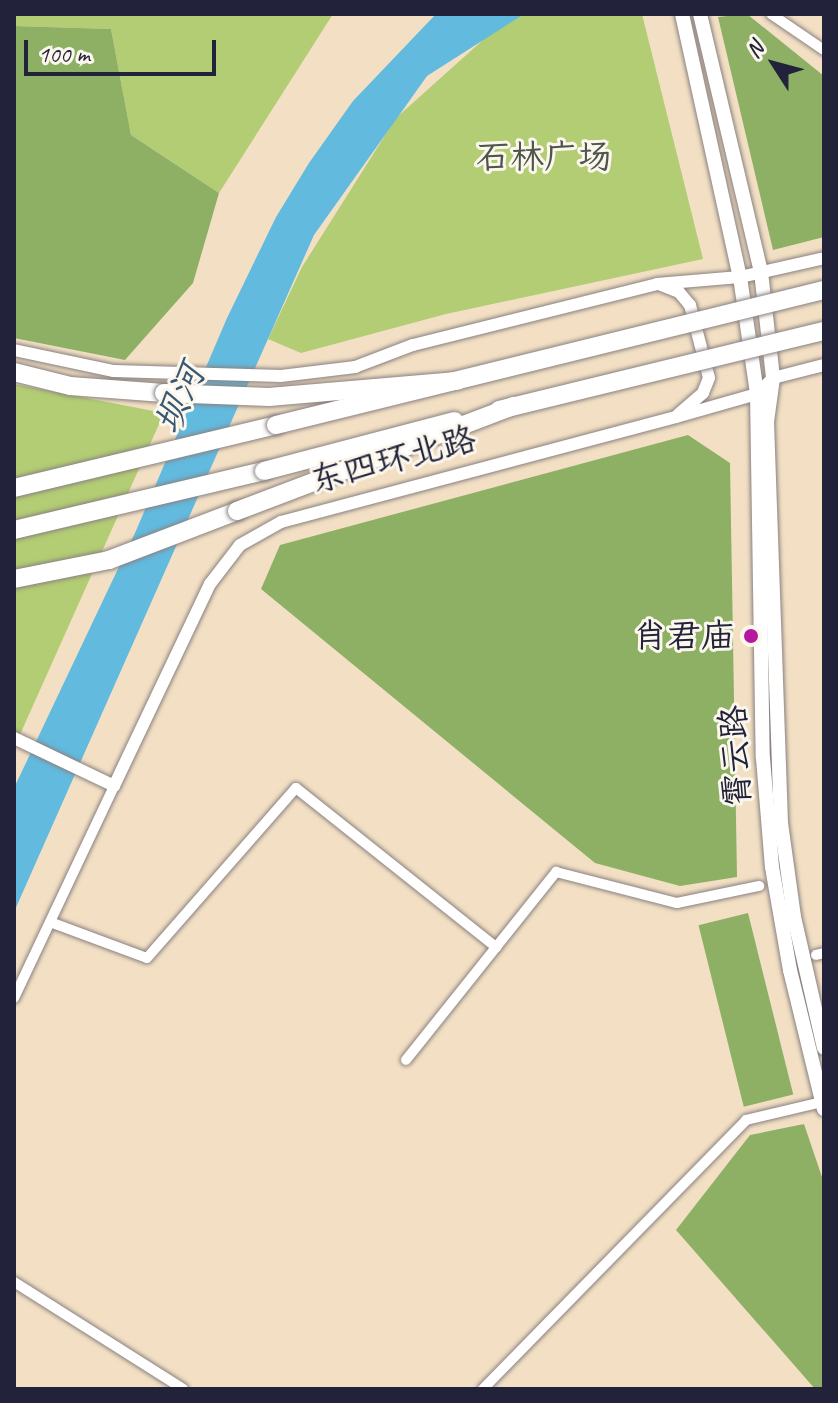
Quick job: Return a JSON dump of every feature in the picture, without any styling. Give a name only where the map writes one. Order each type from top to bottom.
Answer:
[{"type":"highway","name":"东四环北路","points":[[14,488],[824,290]]},
{"type":"highway","name":"东四环北路","points":[[14,530],[824,331]]},
{"type":"highway","points":[[14,372],[70,386],[269,397],[457,381]]},
{"type":"highway","points":[[14,588],[51,574],[159,543],[514,406]]},
{"type":"highway","points":[[14,579],[51,574]]},
{"type":"main road","name":"霄云路","points":[[682,14],[740,277],[757,394],[754,428],[768,825],[790,970],[823,1105]]},
{"type":"main road","name":"霄云路","points":[[700,14],[761,272],[773,378],[767,422],[781,823],[794,917],[824,1048]]},
{"type":"street","points":[[771,14],[824,50]]},
{"type":"street","points":[[14,350],[114,371],[281,376],[355,367],[413,345],[657,284],[740,277],[824,258]]},
{"type":"street","points":[[657,284],[679,292],[690,305],[709,378],[703,393],[676,417]]},
{"type":"street","points":[[773,378],[824,365]]},
{"type":"street","name":"东四环北路","points":[[114,786],[210,584],[240,545],[281,522],[757,394],[773,378]]},
{"type":"street","points":[[14,738],[114,786],[14,998]]},
{"type":"street","points":[[50,922],[147,958],[296,788],[496,947]]},
{"type":"street","points":[[406,1060],[556,872],[677,903],[759,886]]},
{"type":"street","points":[[483,1389],[746,1120],[823,1105]]},
{"type":"street","points":[[14,1282],[183,1389]]},
{"type":"green space","points":[[14,14],[333,14],[219,193],[131,135],[111,29],[14,26]]},
{"type":"green space","name":"石林广场","points":[[512,14],[642,14],[703,259],[446,314],[301,353],[268,339],[302,267],[396,118]]},
{"type":"green space","points":[[747,14],[824,76],[824,237],[773,250],[718,17]]},
{"type":"green space","points":[[14,26],[111,29],[131,135],[219,193],[193,283],[125,360],[14,338]]},
{"type":"green space","points":[[14,384],[164,413],[14,748]]},
{"type":"green space","points":[[688,435],[730,463],[737,877],[680,886],[595,863],[261,589],[280,545]]},
{"type":"green space","points":[[748,913],[793,1094],[744,1107],[699,925]]},
{"type":"green space","points":[[804,1124],[824,1183],[824,1389],[815,1389],[676,1230],[750,1135]]},
{"type":"water","points":[[436,14],[524,14],[427,76],[314,235],[14,912],[14,788],[135,533],[227,318],[276,217],[309,163],[353,101]]},
{"type":"place","name":"肖君庙","points":[[751,636]]},
{"type":"water label","name":"坝河","points":[[180,399]]}]
